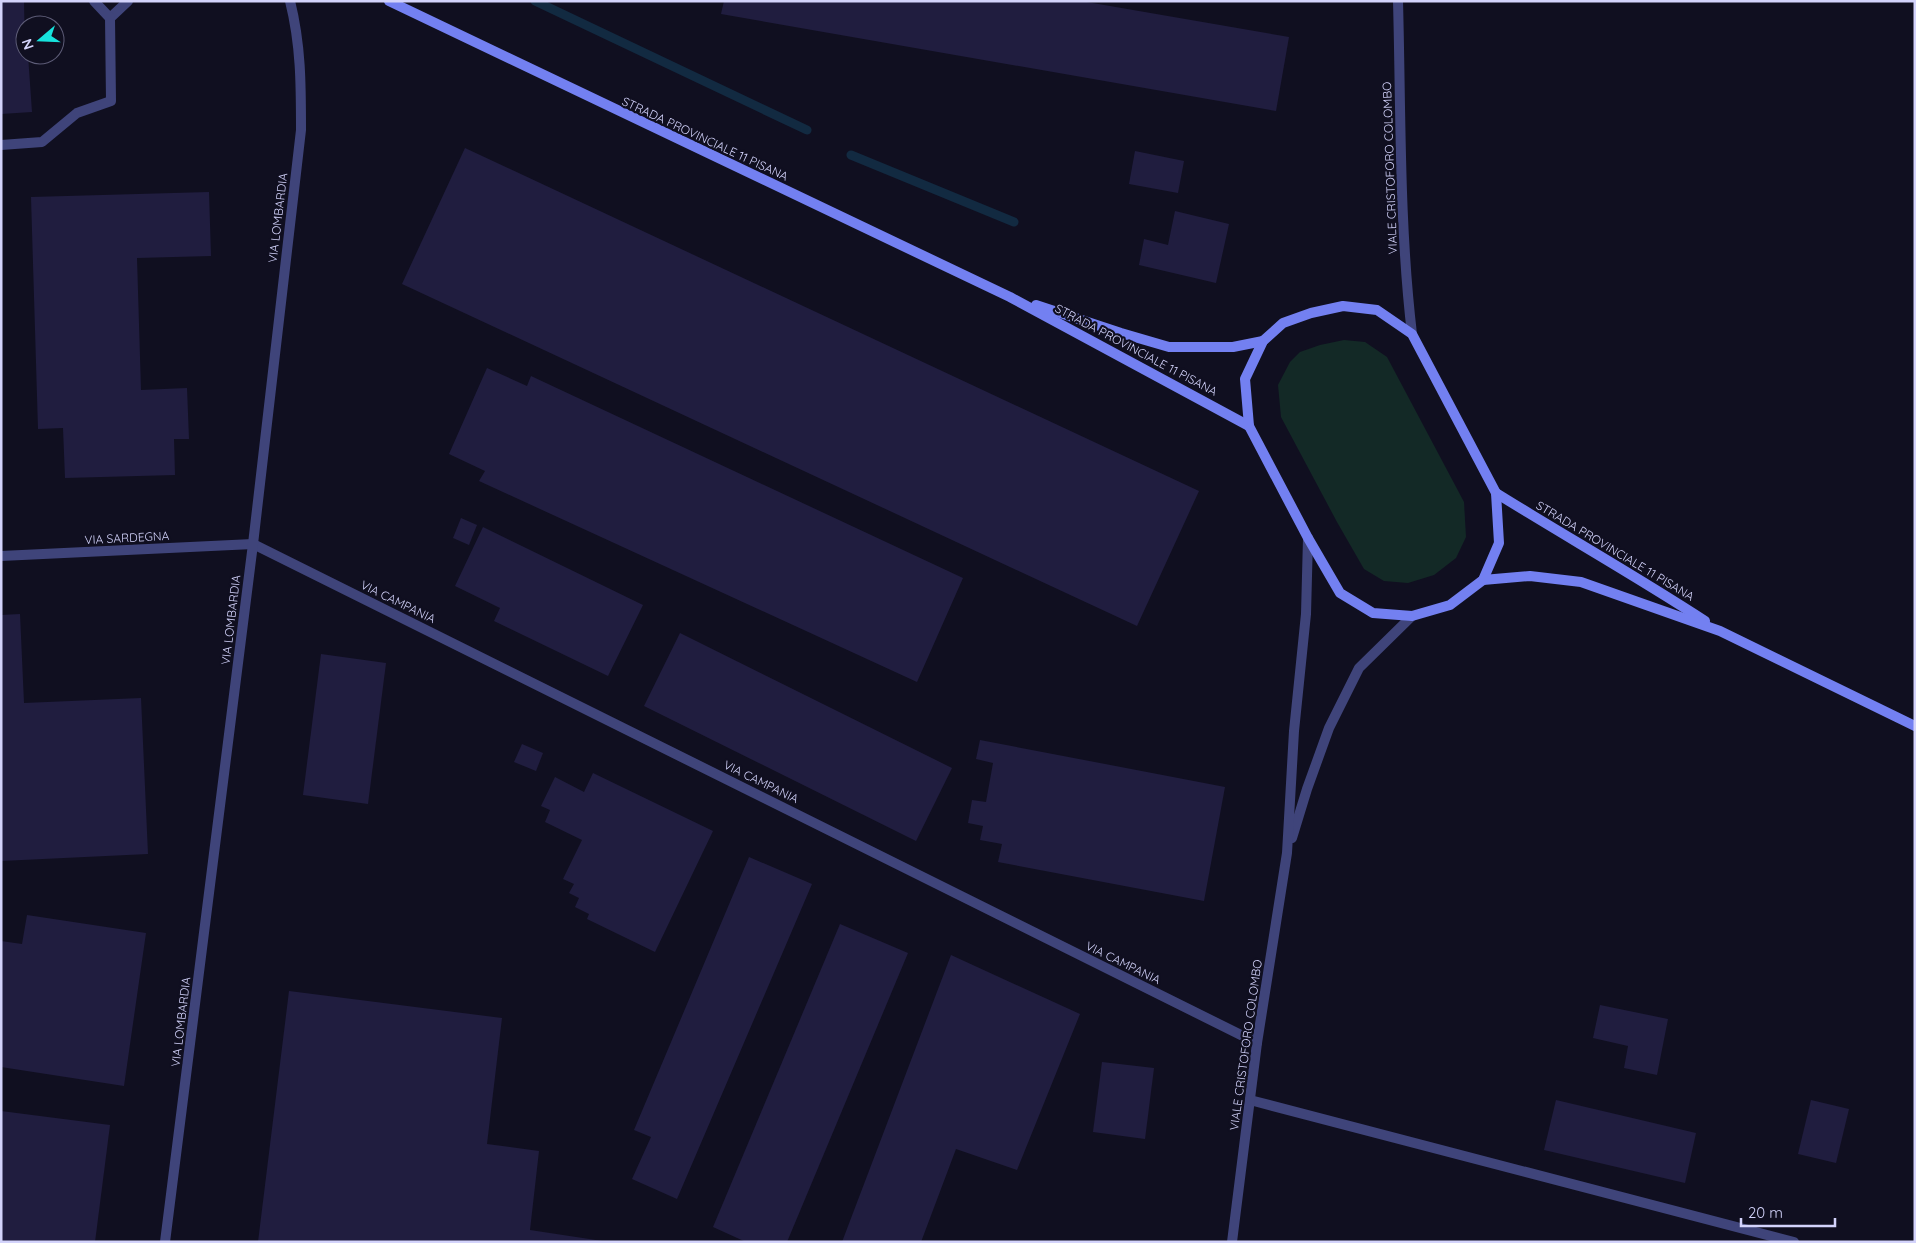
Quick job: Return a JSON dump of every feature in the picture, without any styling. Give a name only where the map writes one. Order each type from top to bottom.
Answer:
[{"type":"main road","name":"STRADA PROVINCIALE 11 PISANA","points":[[389,1],[1010,297],[1249,426]]},
{"type":"main road","name":"STRADA PROVINCIALE 11 PISANA","points":[[1010,297],[1169,347],[1233,347],[1263,341]]},
{"type":"main road","name":"STRADA PROVINCIALE 11 PISANA","points":[[1343,306],[1377,310],[1412,334],[1496,492],[1499,543],[1483,580],[1450,605],[1412,616],[1374,613],[1340,592],[1308,538],[1249,426],[1245,379],[1263,341],[1283,323],[1311,313],[1343,306]]},
{"type":"main road","name":"STRADA PROVINCIALE 11 PISANA","points":[[1496,492],[1561,533],[1642,580],[1720,631]]},
{"type":"main road","name":"STRADA PROVINCIALE 11 PISANA","points":[[1483,580],[1530,576],[1581,582],[1720,631],[1915,726]]},
{"type":"street","points":[[1,145],[42,142],[77,113],[111,101],[110,18],[94,1]]},
{"type":"street","points":[[110,18],[128,1]]},
{"type":"street","name":"VIA LOMBARDIA","points":[[166,1242],[253,544],[301,130],[301,64],[290,1]]},
{"type":"street","name":"VIALE CRISTOFORO COLOMBO","points":[[1398,1],[1403,232],[1412,334]]},
{"type":"street","name":"VIALE CRISTOFORO COLOMBO","points":[[1232,1242],[1257,1043],[1288,853],[1294,730],[1306,614],[1308,538]]},
{"type":"street","name":"VIA SARDEGNA","points":[[1,556],[253,544]]},
{"type":"street","name":"VIA CAMPANIA","points":[[253,544],[1257,1043]]},
{"type":"street","name":"VIALE CRISTOFORO COLOMBO","points":[[1288,853],[1307,789],[1329,728],[1358,668],[1412,616]]},
{"type":"street","points":[[1250,1100],[1794,1242]]},
{"type":"green space","points":[[1344,340],[1365,342],[1387,357],[1464,502],[1466,537],[1456,558],[1434,575],[1408,583],[1384,581],[1364,569],[1281,417],[1278,385],[1290,362],[1300,352]]},
{"type":"building","points":[[1,1],[24,1],[24,15],[15,15],[15,65],[29,65],[32,112],[1,114]]},
{"type":"building","points":[[724,1],[1081,1],[1289,37],[1276,111],[721,14]]},
{"type":"building","points":[[465,148],[1199,491],[1137,626],[402,284]]},
{"type":"building","points":[[1135,151],[1184,161],[1178,193],[1129,184]]},
{"type":"building","points":[[209,192],[211,256],[137,258],[141,390],[187,388],[189,439],[174,439],[175,475],[65,478],[63,428],[38,429],[31,197]]},
{"type":"building","points":[[1175,211],[1229,224],[1216,283],[1139,265],[1144,239],[1168,245]]},
{"type":"building","points":[[487,368],[527,386],[531,376],[963,578],[917,682],[479,481],[485,471],[449,454]]},
{"type":"building","points":[[461,518],[477,525],[469,545],[453,538]]},
{"type":"building","points":[[483,527],[643,605],[608,676],[494,621],[500,608],[455,586]]},
{"type":"building","points":[[20,614],[24,703],[141,698],[148,854],[1,861],[1,615]]},
{"type":"building","points":[[680,633],[952,768],[916,841],[644,706]]},
{"type":"building","points":[[321,654],[386,663],[368,804],[303,795]]},
{"type":"building","points":[[980,740],[1225,787],[1204,901],[998,862],[1002,844],[980,840],[983,826],[968,823],[972,800],[986,802],[993,763],[976,759]]},
{"type":"building","points":[[522,744],[543,753],[536,771],[514,762]]},
{"type":"building","points":[[593,773],[713,831],[655,952],[587,919],[589,914],[575,907],[579,898],[569,893],[574,884],[563,879],[582,840],[545,822],[550,810],[541,806],[555,777],[584,792]]},
{"type":"building","points":[[749,857],[812,884],[677,1199],[632,1179],[651,1137],[634,1130]]},
{"type":"building","points":[[27,915],[146,933],[124,1086],[1,1067],[1,941],[22,944]]},
{"type":"building","points":[[840,924],[908,953],[787,1242],[746,1242],[713,1227]]},
{"type":"building","points":[[951,955],[1080,1014],[1017,1170],[956,1149],[921,1242],[842,1242]]},
{"type":"building","points":[[289,991],[502,1018],[487,1144],[539,1151],[530,1230],[609,1242],[258,1242]]},
{"type":"building","points":[[1600,1005],[1668,1019],[1657,1075],[1624,1068],[1628,1046],[1593,1038]]},
{"type":"building","points":[[1102,1062],[1154,1068],[1145,1139],[1093,1132]]},
{"type":"building","points":[[1556,1100],[1696,1133],[1685,1183],[1544,1150]]},
{"type":"building","points":[[1811,1100],[1849,1109],[1836,1163],[1798,1154]]},
{"type":"building","points":[[1,1111],[110,1125],[95,1242],[1,1242]]},
{"type":"waterway","points":[[535,1],[807,130]]},
{"type":"waterway","points":[[851,155],[1014,222]]}]
